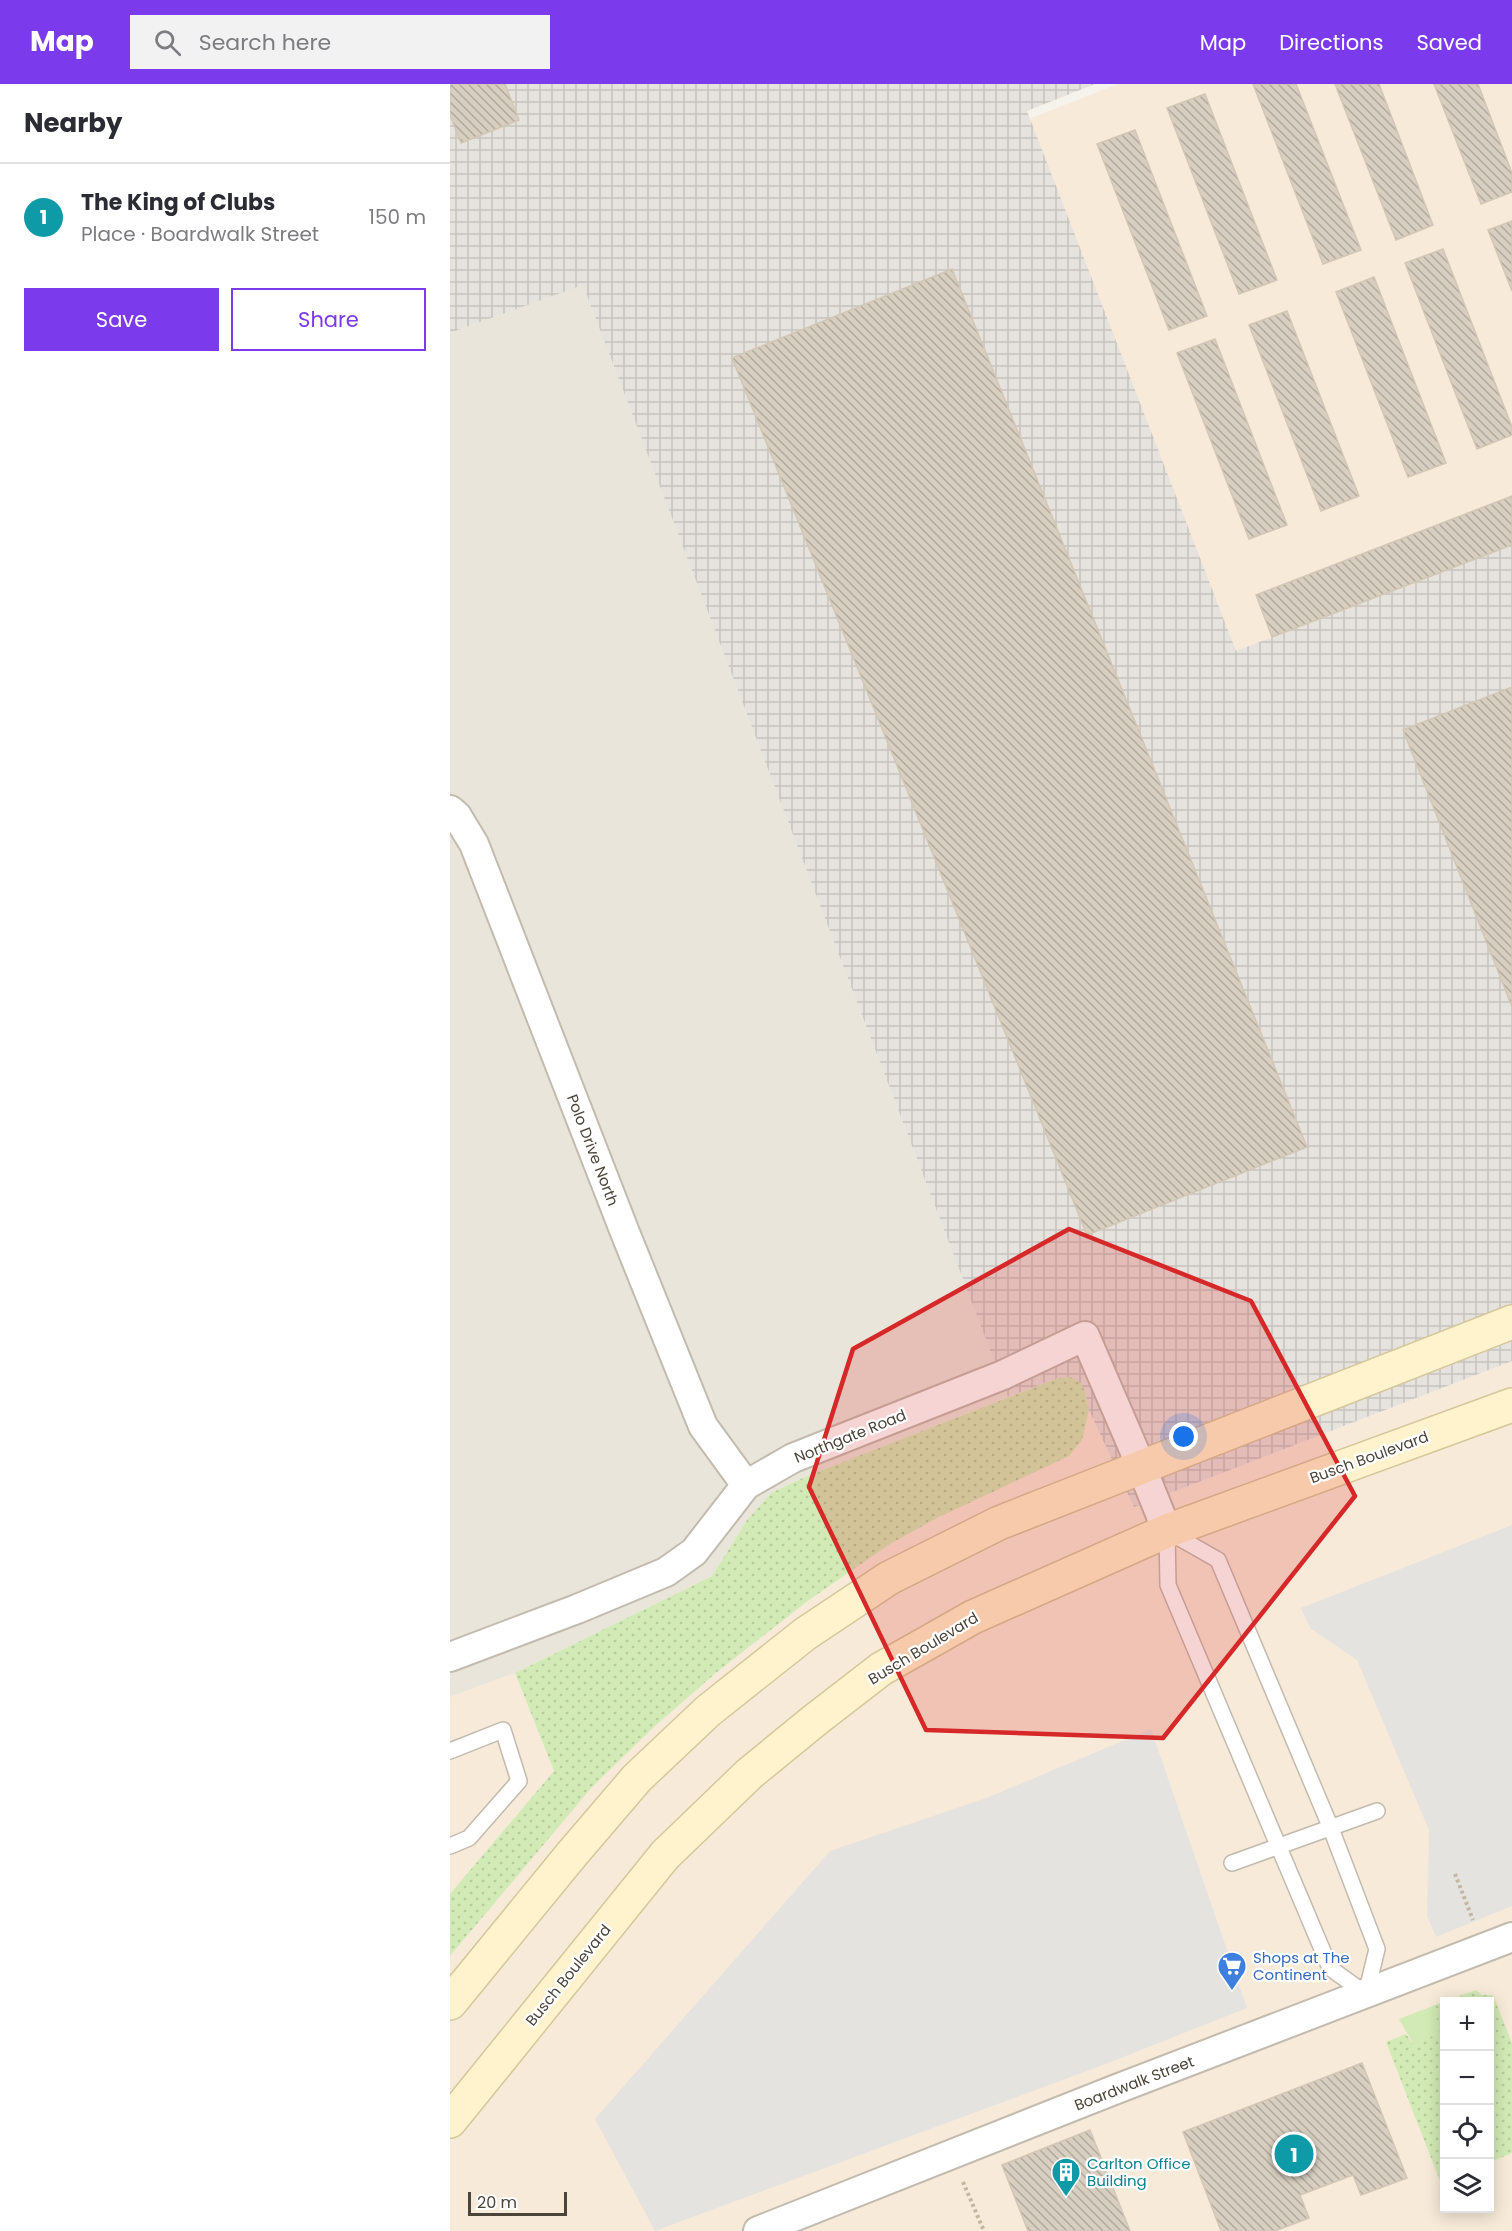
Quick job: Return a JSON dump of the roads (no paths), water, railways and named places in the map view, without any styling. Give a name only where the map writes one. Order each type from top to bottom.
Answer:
[{"type":"main road","points":[[450,2003],[637,1778],[708,1712],[805,1634],[889,1578],[999,1523],[1512,1322]]},
{"type":"main road","name":"Busch Boulevard","points":[[450,2121],[665,1855],[749,1774],[881,1669],[973,1617],[1167,1531],[1512,1405]]},
{"type":"street","name":"Polo Drive North","points":[[450,810],[457,816],[474,844],[703,1426],[746,1485]]},
{"type":"street","name":"Northgate Road","points":[[450,1657],[577,1609],[666,1572],[694,1552],[746,1485],[793,1458],[1003,1375],[1085,1336],[1167,1531]]},
{"type":"street","name":"Boardwalk Street","points":[[758,2231],[1114,2090],[1512,1937]]},
{"type":"lane","points":[[1167,1531],[1218,1560],[1330,1826],[1377,1949],[1366,1994],[1330,1968],[1168,1585],[1167,1531]]},
{"type":"lane","points":[[450,1751],[503,1730],[519,1781],[470,1838],[450,1846]]},
{"type":"lane","points":[[1232,1863],[1377,1811]]},
{"type":"place","name":"Shops at The Continent","points":[[1232,1992]]},
{"type":"place","name":"The King of Clubs","points":[[1294,2154]]},
{"type":"place","name":"Carlton Office Building","points":[[1066,2198]]}]
